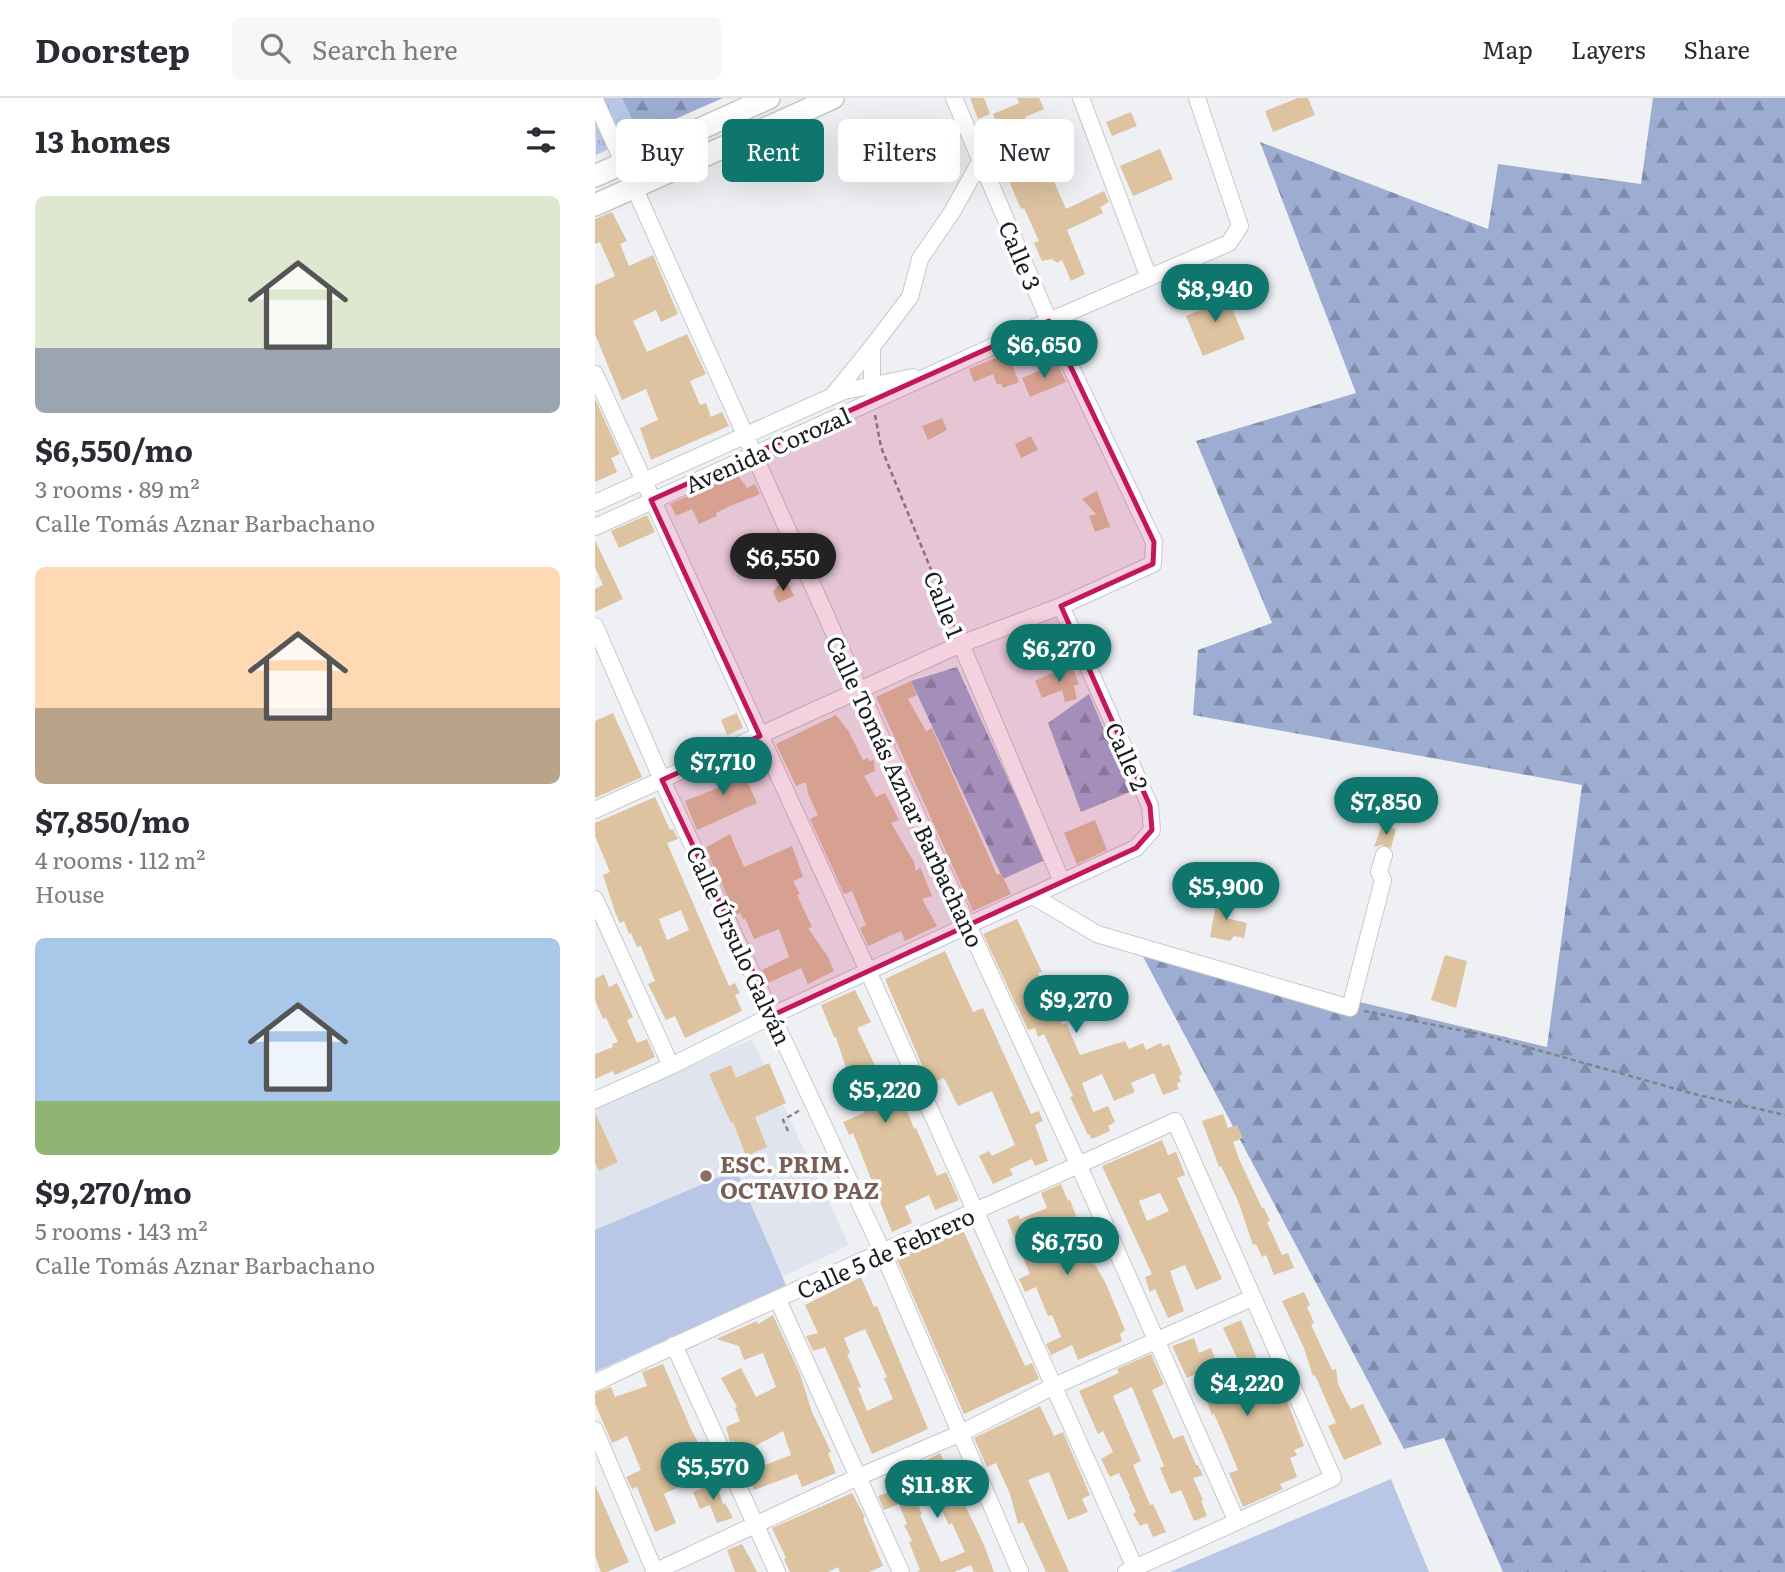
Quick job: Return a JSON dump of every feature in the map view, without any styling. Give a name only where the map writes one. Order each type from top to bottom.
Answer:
[{"type":"main road","points":[[708,125],[769,98]]},
{"type":"main road","points":[[595,205],[834,98]]},
{"type":"main road","points":[[595,176],[616,166]]},
{"type":"street","name":"Calle 3","points":[[954,98],[974,144]]},
{"type":"street","points":[[1081,98],[1149,278]]},
{"type":"street","name":"Avenida Corozal","points":[[595,527],[754,454],[874,393],[940,372],[1049,321],[1229,243],[1240,226],[1197,98]]},
{"type":"street","name":"Calle Tomás Aznar Barbachano","points":[[595,100],[616,147]]},
{"type":"street","points":[[833,396],[910,297],[920,258],[952,212],[974,173]]},
{"type":"street","name":"Calle Tomás Aznar Barbachano","points":[[632,182],[859,689],[1079,1166],[1236,1520]]},
{"type":"street","name":"Calle 3","points":[[990,182],[1049,321],[1154,542],[1153,564],[1061,606]]},
{"type":"street","points":[[872,347],[874,393]]},
{"type":"street","points":[[595,374],[642,482],[868,971],[976,1212],[1052,1387],[1131,1570],[1333,1478],[1252,1298],[1052,1387],[959,1434],[858,1477],[655,1572],[595,1430]]},
{"type":"street","name":"Avenida Corozal","points":[[595,503],[844,391],[874,393]]},
{"type":"street","points":[[595,810],[961,644],[1061,606]]},
{"type":"street","name":"Calle 2","points":[[1061,606],[1150,806],[1152,830],[1136,848],[1062,882]]},
{"type":"street","name":"Calle Úrsulo Galván","points":[[595,626],[662,780],[883,1253],[1020,1572]]},
{"type":"street","name":"Calle 1","points":[[961,644],[1062,882]]},
{"type":"street","points":[[1033,896],[1097,934],[1350,1008],[1383,880],[1379,872],[1384,855]]},
{"type":"street","points":[[595,1100],[1062,882]]},
{"type":"street","points":[[595,899],[671,1066]]},
{"type":"street","name":"Calle 5 de Febrero","points":[[595,1383],[674,1345],[1175,1121],[1252,1298]]},
{"type":"street","points":[[778,1300],[901,1572]]},
{"type":"street","points":[[674,1345],[777,1572]]},
{"type":"path","name":"Calle 1","points":[[874,393],[874,420],[881,447],[961,644]]},
{"type":"path","points":[[1350,1008],[1484,1035],[1698,1095],[1785,1115]]},
{"type":"path","points":[[788,1131],[783,1120],[814,1103]]},
{"type":"highlighted area","points":[[1049,321],[1154,542],[1153,564],[1061,606],[1150,806],[1152,830],[1136,848],[773,1015],[662,780],[760,736],[651,500]]},
{"type":"shaded area","name":"ESC. PRIM. OCTAVIO PAZ","points":[[752,1039],[849,1245],[595,1367],[595,1108]]},
{"type":"green space","points":[[595,98],[622,98],[632,119],[616,119],[616,146],[596,155]]},
{"type":"green space","points":[[622,98],[723,98],[675,119],[632,119]]},
{"type":"green space","points":[[1653,98],[1785,98],[1785,1572],[1503,1572],[1444,1438],[1404,1449],[1139,949],[1547,1047],[1582,785],[1193,715],[1198,650],[1272,623],[1196,441],[1356,393],[1260,142],[1488,229],[1498,164],[1641,184]]},
{"type":"green space","points":[[957,667],[1045,860],[1003,879],[911,681]]},
{"type":"green space","points":[[1089,694],[1130,792],[1081,812],[1048,723]]},
{"type":"green space","points":[[736,1170],[786,1285],[595,1372],[595,1230]]},
{"type":"green space","points":[[1391,1479],[1429,1572],[1170,1572]]},
{"type":"building","points":[[970,98],[984,98],[990,114],[978,119]]},
{"type":"building","points":[[1017,98],[1039,98],[1044,109],[1025,117],[1026,119],[995,119],[993,114],[1019,103]]},
{"type":"building","points":[[1298,98],[1308,98],[1315,115],[1273,132],[1265,111]]},
{"type":"building","points":[[1131,112],[1137,126],[1112,136],[1106,122]]},
{"type":"building","points":[[1160,149],[1173,179],[1133,196],[1120,166]]},
{"type":"building","points":[[1009,182],[1054,182],[1066,209],[1104,191],[1109,202],[1100,207],[1103,213],[1067,230],[1085,274],[1071,281],[1062,260],[1057,263],[1052,259],[1042,261],[1034,243],[1039,241],[1024,208],[1021,209]]},
{"type":"building","points":[[612,212],[627,241],[620,244],[629,266],[653,255],[678,314],[661,322],[656,310],[633,321],[647,352],[687,334],[706,374],[690,381],[700,405],[706,403],[711,417],[722,412],[729,426],[651,460],[640,428],[658,420],[646,389],[622,400],[595,334],[595,285],[615,276],[600,242],[595,244],[595,219]]},
{"type":"building","points":[[1224,290],[1245,339],[1203,356],[1186,316],[1205,308],[1202,299]]},
{"type":"building","points":[[1007,353],[1019,382],[1003,388],[1001,383],[997,385],[993,374],[974,382],[969,369]]},
{"type":"building","points":[[1057,363],[1066,382],[1030,397],[1022,378]]},
{"type":"building","points":[[595,399],[620,454],[611,458],[617,472],[595,482]]},
{"type":"building","points":[[942,418],[947,430],[928,440],[922,426]]},
{"type":"building","points":[[1031,436],[1038,450],[1021,458],[1015,444]]},
{"type":"building","points":[[737,474],[747,488],[755,484],[760,494],[730,506],[716,513],[717,516],[699,524],[692,509],[676,516],[670,504]]},
{"type":"building","points":[[1097,491],[1111,529],[1109,527],[1095,532],[1089,516],[1096,514],[1082,499]]},
{"type":"building","points":[[647,515],[655,532],[619,548],[611,531]]},
{"type":"building","points":[[595,540],[623,599],[595,612],[595,589],[603,585],[595,567]]},
{"type":"building","points":[[788,583],[794,596],[778,603],[773,592],[779,584]]},
{"type":"building","points":[[1071,664],[1079,684],[1074,686],[1077,699],[1065,702],[1062,690],[1042,698],[1035,681]]},
{"type":"building","points":[[911,681],[917,695],[908,699],[926,731],[932,728],[997,875],[1001,873],[1011,894],[973,911],[876,697]]},
{"type":"building","points":[[613,713],[642,777],[595,798],[595,721]]},
{"type":"building","points":[[737,713],[743,728],[727,735],[721,720]]},
{"type":"building","points":[[836,715],[849,732],[863,760],[874,760],[875,771],[864,776],[876,797],[885,793],[899,820],[891,823],[914,862],[916,871],[920,867],[932,896],[922,899],[937,926],[905,941],[901,931],[868,946],[860,928],[866,925],[852,891],[844,894],[810,819],[818,815],[808,794],[806,782],[796,786],[776,744]]},
{"type":"building","points":[[739,759],[757,803],[697,830],[685,801],[720,787],[713,770]]},
{"type":"building","points":[[655,797],[670,830],[673,829],[678,839],[667,843],[729,986],[735,983],[740,993],[735,995],[742,1011],[685,1038],[675,1016],[666,1020],[648,984],[655,981],[641,946],[637,947],[624,921],[620,923],[615,912],[603,875],[610,872],[595,836],[595,823]],"holes":[[[681,910],[689,930],[667,940],[659,919]]]},
{"type":"building","points":[[1095,820],[1107,850],[1077,864],[1064,833]]},
{"type":"building","points":[[1382,825],[1396,829],[1391,848],[1382,845],[1374,847]]},
{"type":"building","points":[[730,834],[744,867],[792,846],[803,877],[793,881],[812,927],[808,928],[828,957],[834,971],[808,984],[801,968],[768,983],[762,970],[789,957],[779,929],[754,939],[745,918],[743,919],[740,913],[736,914],[705,848]]},
{"type":"building","points":[[1218,892],[1230,898],[1226,918],[1247,923],[1244,938],[1234,936],[1230,941],[1210,937]]},
{"type":"building","points":[[1017,919],[1042,972],[1038,973],[1049,1000],[1052,999],[1063,1025],[1066,1023],[1080,1055],[1125,1041],[1129,1049],[1143,1043],[1146,1050],[1161,1043],[1163,1047],[1169,1044],[1182,1074],[1179,1076],[1181,1081],[1177,1084],[1179,1089],[1163,1095],[1154,1073],[1131,1083],[1135,1092],[1114,1101],[1102,1074],[1082,1083],[1093,1112],[1108,1106],[1115,1122],[1108,1126],[1110,1131],[1092,1139],[1088,1135],[1044,1034],[1038,1037],[1035,1028],[1028,1030],[983,934]]},
{"type":"building","points":[[945,951],[973,1012],[983,1008],[1031,1114],[1039,1111],[1043,1121],[1035,1125],[1048,1161],[1035,1166],[1032,1159],[1010,1169],[1013,1175],[993,1184],[979,1156],[989,1151],[992,1156],[1015,1145],[992,1091],[958,1106],[944,1078],[930,1084],[885,979]]},
{"type":"building","points":[[1445,955],[1467,961],[1456,1008],[1431,1000]]},
{"type":"building","points":[[604,974],[609,987],[617,983],[633,1017],[627,1020],[637,1043],[647,1039],[655,1057],[615,1075],[613,1071],[595,1079],[595,1054],[613,1047],[612,1044],[618,1042],[606,1018],[603,1019],[595,1000],[595,979]]},
{"type":"building","points":[[855,990],[871,1022],[857,1028],[892,1101],[902,1097],[937,1176],[946,1172],[959,1200],[935,1210],[929,1195],[905,1206],[912,1223],[892,1232],[853,1133],[849,1135],[843,1122],[864,1113],[851,1066],[846,1068],[836,1037],[821,1005]]},
{"type":"building","points":[[769,1063],[786,1103],[755,1117],[767,1147],[746,1156],[733,1122],[731,1123],[709,1074],[731,1065],[736,1078]]},
{"type":"building","points":[[595,1113],[618,1162],[599,1171],[595,1163]]},
{"type":"building","points":[[1223,1114],[1228,1128],[1237,1125],[1243,1138],[1233,1142],[1239,1159],[1270,1221],[1267,1222],[1282,1255],[1288,1253],[1294,1268],[1274,1275],[1266,1255],[1262,1257],[1256,1244],[1253,1245],[1238,1201],[1221,1166],[1219,1167],[1202,1121]]},
{"type":"building","points":[[1162,1140],[1168,1155],[1176,1152],[1185,1175],[1177,1178],[1222,1279],[1196,1290],[1185,1265],[1170,1271],[1184,1311],[1168,1318],[1155,1289],[1150,1292],[1145,1277],[1152,1274],[1102,1166]],"holes":[[[1160,1193],[1169,1211],[1147,1221],[1139,1201]]]},
{"type":"building","points":[[1061,1184],[1125,1330],[1120,1334],[1122,1341],[1078,1360],[1072,1345],[1051,1355],[1046,1344],[1061,1337],[1052,1315],[1048,1316],[1036,1287],[1025,1292],[1019,1279],[1030,1274],[1007,1220],[1018,1215],[1020,1219],[1047,1208],[1041,1193]]},
{"type":"building","points":[[962,1228],[1025,1366],[1032,1363],[1039,1379],[964,1414],[896,1257]]},
{"type":"building","points":[[861,1277],[874,1307],[877,1306],[928,1429],[872,1454],[825,1347],[813,1351],[806,1336],[818,1333],[805,1305]],"holes":[[[865,1329],[887,1377],[884,1378],[893,1399],[867,1411],[844,1338]]]},
{"type":"building","points":[[1304,1292],[1314,1323],[1311,1325],[1332,1370],[1336,1369],[1338,1384],[1347,1402],[1351,1409],[1363,1404],[1382,1444],[1344,1460],[1328,1426],[1336,1423],[1282,1301]]},
{"type":"building","points":[[773,1315],[800,1374],[812,1412],[831,1452],[828,1453],[836,1473],[802,1487],[797,1474],[754,1490],[747,1472],[791,1455],[783,1431],[748,1450],[733,1441],[730,1442],[726,1427],[740,1421],[735,1408],[737,1407],[721,1378],[741,1368],[756,1397],[776,1387],[763,1353],[744,1360],[739,1346],[716,1339],[757,1321],[758,1324]]},
{"type":"building","points":[[1241,1320],[1274,1400],[1285,1395],[1304,1446],[1294,1450],[1297,1455],[1290,1458],[1297,1477],[1280,1484],[1283,1489],[1243,1507],[1229,1473],[1238,1470],[1223,1434],[1214,1414],[1212,1415],[1196,1374],[1187,1378],[1172,1346],[1194,1338],[1199,1353],[1211,1348],[1229,1395],[1250,1386],[1223,1328]]},
{"type":"building","points":[[1151,1354],[1164,1384],[1152,1390],[1173,1439],[1183,1435],[1203,1475],[1193,1478],[1207,1516],[1194,1521],[1181,1490],[1171,1494],[1160,1468],[1164,1466],[1132,1387],[1113,1396],[1141,1461],[1133,1465],[1150,1505],[1153,1504],[1166,1532],[1153,1537],[1147,1523],[1140,1526],[1133,1514],[1136,1512],[1119,1473],[1110,1477],[1101,1459],[1113,1452],[1103,1431],[1098,1434],[1079,1391],[1119,1373],[1117,1369]]},
{"type":"building","points":[[663,1364],[691,1429],[705,1455],[711,1452],[718,1467],[664,1494],[676,1523],[655,1532],[637,1487],[632,1489],[626,1477],[641,1470],[627,1436],[612,1443],[595,1403],[595,1393],[611,1387],[615,1397],[647,1386],[642,1372]]},
{"type":"building","points":[[1040,1406],[1054,1436],[1063,1432],[1090,1495],[1082,1499],[1088,1512],[1068,1520],[1049,1472],[1028,1480],[1069,1572],[1046,1572],[1023,1522],[1018,1524],[1010,1494],[996,1463],[987,1467],[974,1438]]},
{"type":"building","points":[[940,1453],[994,1572],[974,1572],[971,1565],[954,1572],[917,1572],[924,1568],[920,1570],[909,1542],[912,1541],[904,1525],[907,1524],[899,1504],[884,1510],[878,1496],[889,1492],[884,1480],[904,1471],[941,1562],[965,1552],[919,1464]]},
{"type":"building","points":[[716,1483],[723,1504],[725,1503],[733,1518],[717,1523],[710,1505],[700,1509],[693,1492]]},
{"type":"building","points":[[595,1485],[629,1562],[607,1572],[601,1572],[595,1556]]},
{"type":"building","points":[[852,1493],[865,1517],[863,1518],[883,1566],[869,1572],[840,1572],[838,1567],[828,1572],[790,1572],[772,1528]]},
{"type":"building","points":[[742,1544],[757,1572],[735,1572],[727,1550]]},
{"type":"place","name":"ESC. PRIM. OCTAVIO PAZ","points":[[706,1176]]}]
